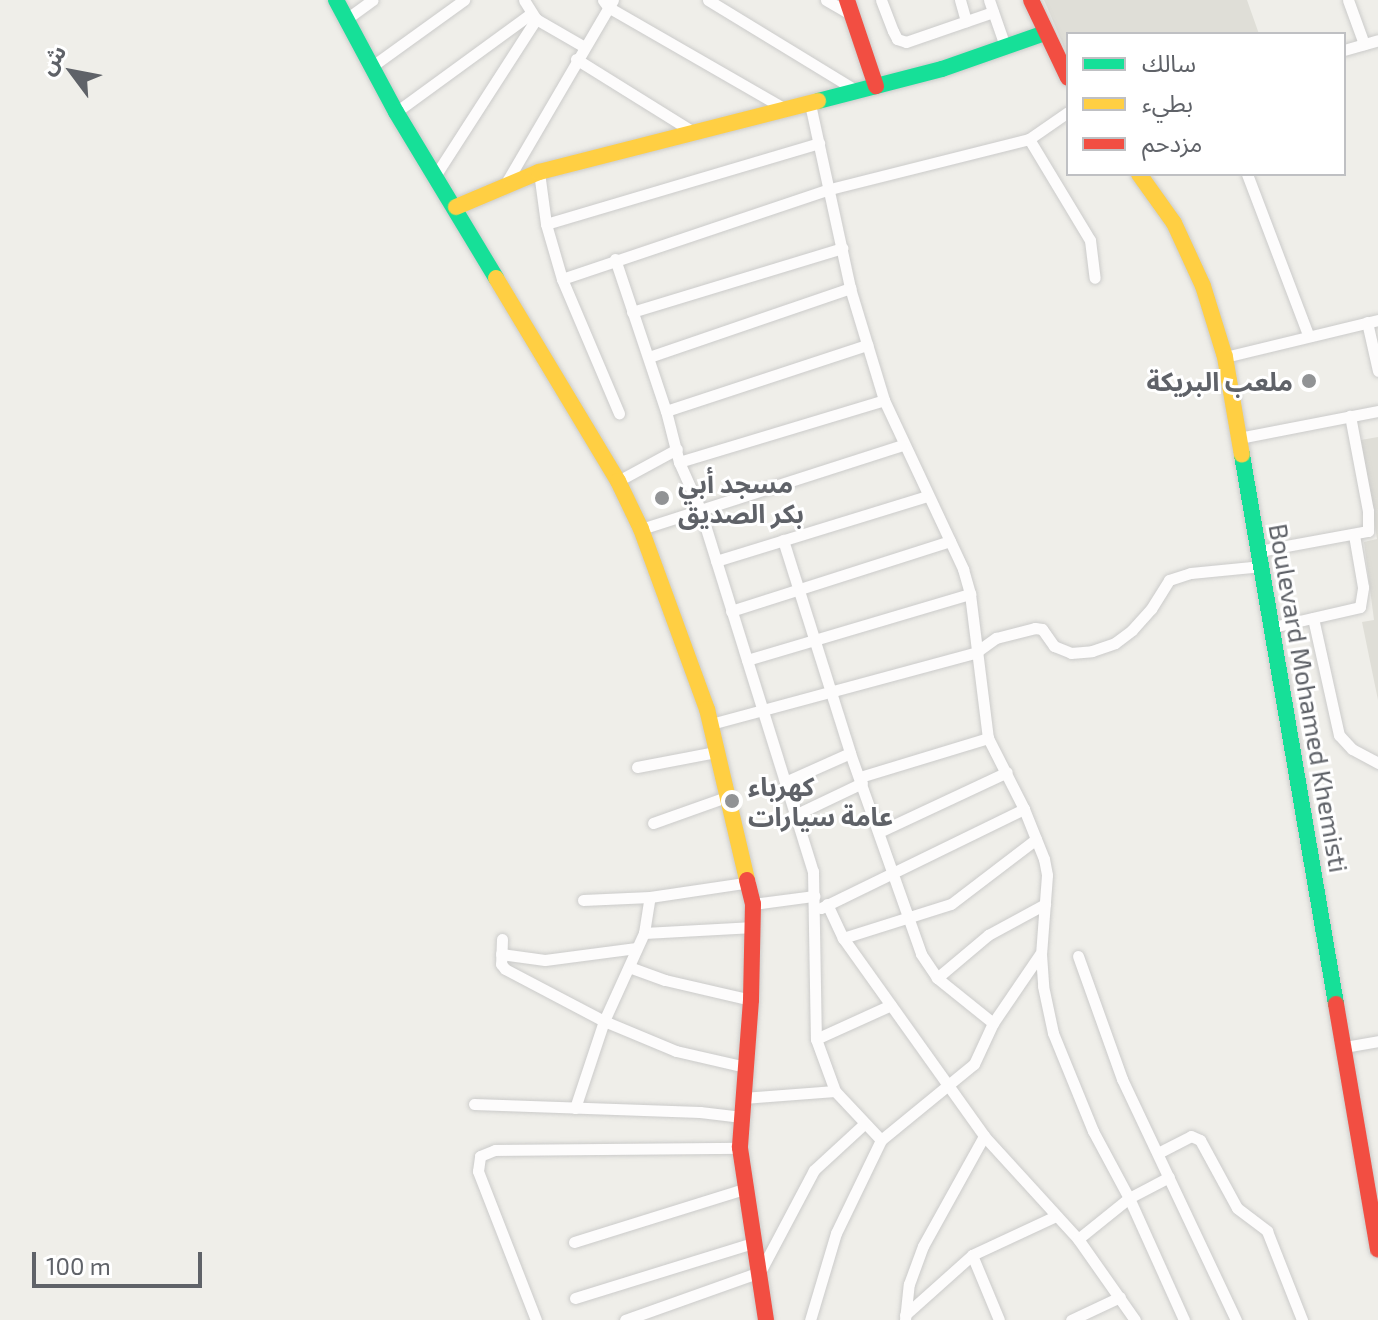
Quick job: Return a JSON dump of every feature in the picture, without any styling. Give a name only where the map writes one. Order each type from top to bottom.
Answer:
[{"type":"main road","points":[[336,0],[396,112],[456,207],[618,481],[641,529],[711,724],[753,904],[751,1000],[740,1148],[766,1320]]},
{"type":"main road","points":[[1031,0],[1066,74]]},
{"type":"main road","points":[[849,7],[876,86]]},
{"type":"main road","points":[[456,207],[506,183],[539,172],[942,69],[1045,33]]},
{"type":"main road","name":"Boulevard Mohamed Khemisti","points":[[1140,176],[1174,223],[1203,286],[1225,357],[1378,1249]]},
{"type":"street","points":[[345,20],[373,0]]},
{"type":"street","points":[[371,67],[464,0]]},
{"type":"street","points":[[524,0],[534,16],[583,46]]},
{"type":"street","points":[[708,0],[858,91]]},
{"type":"street","points":[[826,0],[849,7]]},
{"type":"street","points":[[881,0],[893,31],[901,42],[966,21],[991,6],[1005,46]]},
{"type":"street","points":[[960,0],[966,21]]},
{"type":"street","points":[[1348,0],[1364,44]]},
{"type":"street","points":[[506,183],[608,2],[787,110]]},
{"type":"street","points":[[396,112],[534,16]]},
{"type":"street","points":[[435,176],[534,16]]},
{"type":"street","points":[[1346,49],[1378,40]]},
{"type":"street","points":[[576,59],[697,134]]},
{"type":"street","points":[[810,104],[850,288],[867,345],[884,400],[950,541],[970,594],[988,738],[1024,809],[1047,875],[1041,954],[1043,986],[1068,1075],[1129,1198],[1184,1320]]},
{"type":"street","points":[[562,279],[830,189],[1029,139],[1066,113]]},
{"type":"street","points":[[1029,139],[1090,240],[1095,278]]},
{"type":"street","points":[[546,224],[819,143]]},
{"type":"street","points":[[539,172],[546,224],[562,279],[619,413]]},
{"type":"street","points":[[1248,176],[1308,335]]},
{"type":"street","points":[[632,312],[842,248]]},
{"type":"street","points":[[615,259],[649,357],[679,462],[700,509],[813,871],[816,1039],[835,1091],[881,1140]]},
{"type":"street","points":[[649,357],[850,288]]},
{"type":"street","points":[[1225,357],[1372,321],[1378,371]]},
{"type":"street","points":[[666,411],[867,345]]},
{"type":"street","points":[[679,462],[884,400]]},
{"type":"street","points":[[1239,438],[1378,411]]},
{"type":"street","points":[[711,724],[975,653],[996,638],[1035,628],[1042,629],[1054,646],[1071,653],[1092,651],[1115,643],[1132,630],[1151,609],[1169,580],[1368,531],[1370,524],[1350,416]]},
{"type":"street","points":[[641,529],[903,445]]},
{"type":"street","points":[[618,481],[677,449]]},
{"type":"street","points":[[716,561],[927,496]]},
{"type":"street","points":[[1273,627],[1352,611],[1363,601],[1354,535]]},
{"type":"street","points":[[783,540],[850,753],[921,954],[937,978],[993,1023]]},
{"type":"street","points":[[731,611],[950,541]]},
{"type":"street","points":[[747,660],[970,594]]},
{"type":"street","points":[[1313,618],[1339,735],[1352,749],[1378,763]]},
{"type":"street","points":[[797,814],[861,780],[988,738]]},
{"type":"street","points":[[637,767],[716,752]]},
{"type":"street","points":[[785,782],[850,753]]},
{"type":"street","points":[[879,832],[1007,772]]},
{"type":"street","points":[[653,823],[729,796]]},
{"type":"street","points":[[813,912],[1024,809]]},
{"type":"street","points":[[843,938],[951,904],[1036,839]]},
{"type":"street","points":[[583,900],[650,897],[750,882]]},
{"type":"street","points":[[753,904],[814,896]]},
{"type":"street","points":[[575,1108],[604,1021],[644,933],[650,897]]},
{"type":"street","points":[[827,904],[843,938],[984,1136],[1078,1239],[1135,1320]]},
{"type":"street","points":[[937,978],[988,935],[1045,904]]},
{"type":"street","points":[[644,933],[754,927]]},
{"type":"street","points":[[502,939],[501,954],[505,969],[604,1021],[676,1051],[746,1067]]},
{"type":"street","points":[[501,954],[545,960],[636,948]]},
{"type":"street","points":[[810,1320],[836,1233],[881,1140],[974,1064],[993,1023],[1041,954]]},
{"type":"street","points":[[1078,956],[1122,1079],[1236,1320]]},
{"type":"street","points":[[629,967],[665,980],[751,1000]]},
{"type":"street","points":[[816,1039],[891,1005]]},
{"type":"street","points":[[1345,1047],[1378,1041]]},
{"type":"street","points":[[743,1098],[835,1091]]},
{"type":"street","points":[[474,1104],[742,1117]]},
{"type":"street","points":[[625,1320],[760,1272],[814,1170],[864,1124]]},
{"type":"street","points":[[905,1318],[909,1284],[923,1246],[984,1136]]},
{"type":"street","points":[[1158,1153],[1191,1136],[1200,1140],[1237,1208],[1267,1231],[1302,1320]]},
{"type":"street","points":[[536,1320],[478,1171],[480,1156],[495,1150],[740,1148]]},
{"type":"street","points":[[1078,1239],[1129,1198],[1169,1177]]},
{"type":"street","points":[[574,1242],[744,1189]]},
{"type":"street","points":[[905,1318],[972,1255],[1056,1216]]},
{"type":"street","points":[[575,1298],[753,1243]]},
{"type":"street","points":[[972,1255],[999,1320]]},
{"type":"street","points":[[1071,1320],[1120,1297]]},
{"type":"shaded area","points":[[1044,0],[1247,0],[1258,32],[1066,32],[1066,51]]},
{"type":"shaded area","points":[[1378,437],[1378,700],[1362,622],[1374,620],[1364,542],[1377,539],[1361,440]]},
{"type":"traffic: fast","points":[[336,0],[396,112],[496,278]]},
{"type":"traffic: fast","points":[[818,101],[942,69],[1045,33]]},
{"type":"traffic: fast","points":[[1242,455],[1336,1004]]},
{"type":"traffic: slow","points":[[456,207],[539,172],[818,101]]},
{"type":"traffic: slow","points":[[1140,176],[1174,223],[1203,286],[1225,357],[1242,455]]},
{"type":"traffic: slow","points":[[496,278],[618,481],[641,529],[707,709],[747,880]]},
{"type":"traffic: jam","points":[[847,0],[876,86]]},
{"type":"traffic: jam","points":[[1031,0],[1066,74]]},
{"type":"traffic: jam","points":[[747,880],[753,904],[751,1000],[740,1148],[766,1320]]},
{"type":"traffic: jam","points":[[1336,1004],[1378,1249]]},
{"type":"place","name":"ملعب البريكة","points":[[1309,381]]},
{"type":"place","name":"مسجد أبي بكر الصديق","points":[[662,498]]},
{"type":"place","name":"كهرباء عامة سيارات","points":[[732,801]]}]
